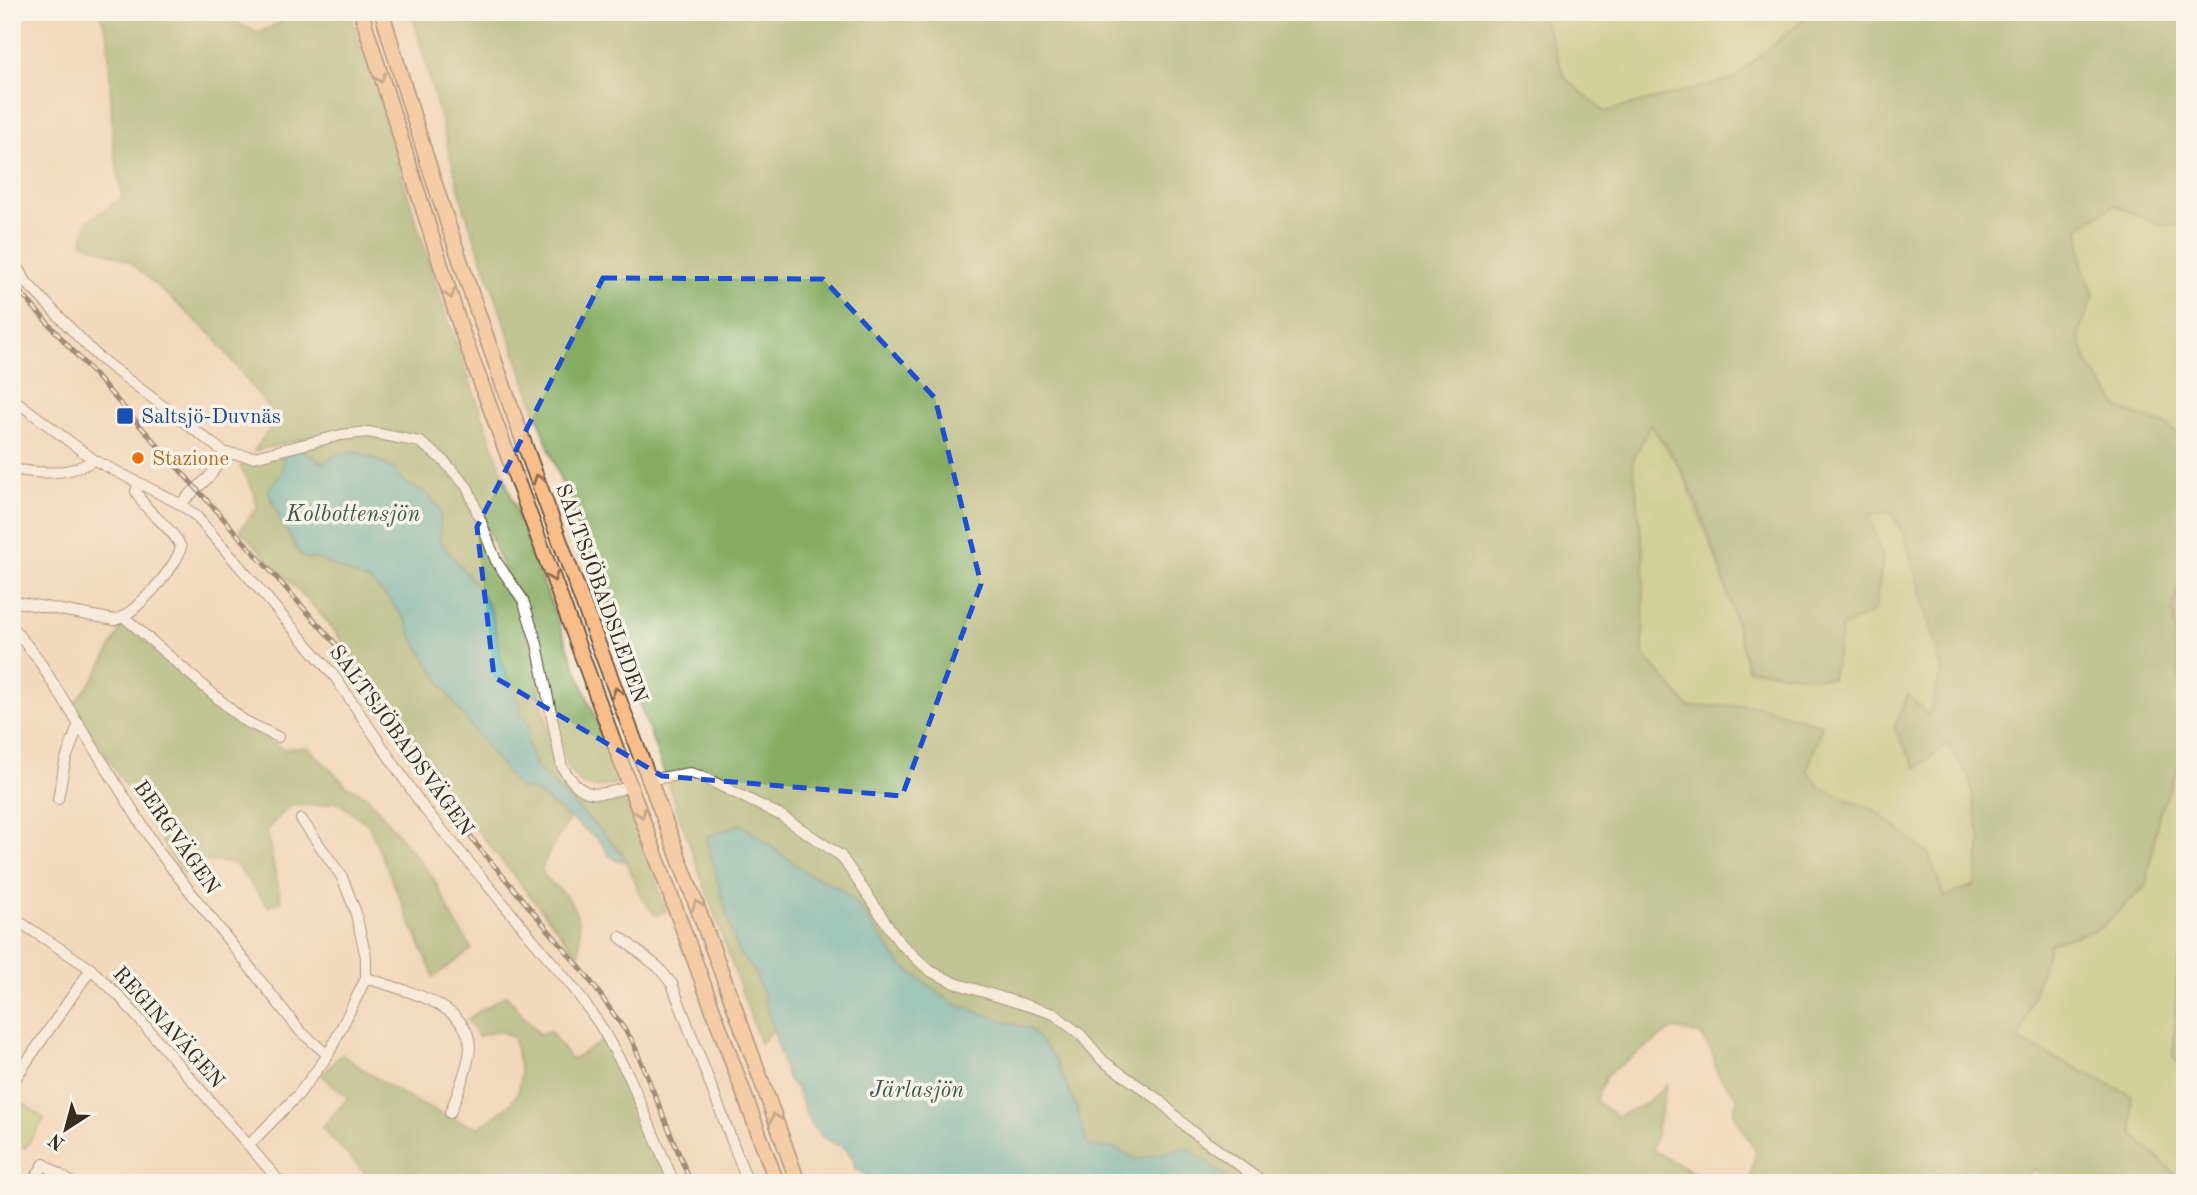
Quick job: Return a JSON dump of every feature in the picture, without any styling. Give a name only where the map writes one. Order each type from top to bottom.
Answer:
[{"type":"highway","name":"SALTSJÖBADSLEDEN","points":[[361,12],[461,329],[777,1183]]},
{"type":"highway","name":"SALTSJÖBADSLEDEN","points":[[382,12],[480,322],[798,1183]]},
{"type":"street","points":[[12,255],[26,282],[97,357],[225,453],[254,457],[341,435],[369,432],[420,442],[442,459],[468,488],[496,561],[523,600],[537,645],[562,767],[571,782],[585,792],[601,796],[621,789]]},
{"type":"street","name":"SALTSJÖBADSVÄGEN","points":[[12,398],[94,460],[180,504],[209,530],[335,677],[422,807],[575,990],[629,1076],[674,1183]]},
{"type":"street","points":[[180,504],[210,476],[225,453]]},
{"type":"street","points":[[12,469],[72,471],[94,460]]},
{"type":"street","points":[[12,601],[115,620],[124,617],[174,563],[181,547],[174,534],[140,499],[136,491],[139,483]]},
{"type":"street","points":[[124,617],[243,720],[278,737]]},
{"type":"street","name":"BERGVÄGEN","points":[[12,627],[36,656],[159,852],[300,1031],[328,1055]]},
{"type":"street","points":[[58,799],[65,762],[79,723]]},
{"type":"street","points":[[660,778],[690,773],[701,776],[815,836],[841,856],[899,942],[930,971],[955,983],[1054,1014],[1081,1035],[1103,1061],[1159,1100],[1190,1130],[1264,1183]]},
{"type":"street","points":[[248,1145],[298,1095],[328,1055],[366,978],[366,957],[355,910],[342,877],[301,819]]},
{"type":"street","name":"REGINAVÄGEN","points":[[12,916],[91,969],[120,997],[281,1183]]},
{"type":"street","points":[[621,937],[658,967],[673,984],[748,1183]]},
{"type":"street","points":[[12,1083],[91,969]]},
{"type":"street","points":[[366,978],[439,1004],[467,1032],[470,1054],[450,1113]]},
{"type":"street","points":[[32,1183],[44,1164],[72,1183]]},
{"type":"highlighted area","points":[[603,278],[823,279],[935,398],[981,584],[902,796],[662,776],[494,677],[477,527]]},
{"type":"green space","points":[[100,12],[225,12],[233,21],[258,33],[281,22],[284,12],[350,12],[445,312],[532,554],[620,782],[589,787],[578,780],[567,765],[542,644],[500,561],[471,486],[445,455],[425,441],[398,432],[369,428],[340,431],[254,451],[277,419],[213,336],[129,261],[82,242],[88,221],[122,198],[113,141],[108,37]]},
{"type":"green space","points":[[412,12],[1541,12],[1565,78],[1604,112],[1733,79],[1812,12],[2185,12],[2185,227],[2157,224],[2115,205],[2079,227],[2083,269],[2094,294],[2079,334],[2087,362],[2120,409],[2166,425],[2185,440],[2185,561],[2173,609],[2179,676],[2185,695],[2185,750],[2159,814],[2146,886],[2099,929],[2050,943],[2019,1041],[2131,1095],[2133,1135],[2185,1183],[2052,1183],[2034,1169],[2019,1183],[1749,1183],[1756,1151],[1733,1113],[1738,1097],[1718,1075],[1713,1054],[1700,1034],[1673,1029],[1607,1074],[1595,1101],[1617,1116],[1644,1105],[1667,1084],[1652,1150],[1713,1183],[1233,1183],[1187,1147],[1137,1160],[1117,1149],[1088,1146],[1077,1109],[1054,1057],[980,1014],[954,1004],[900,964],[858,905],[841,889],[807,873],[741,824],[706,838],[731,929],[772,993],[775,1028],[760,1043],[465,211]],"holes":[[[1650,425],[1668,449],[1699,507],[1722,574],[1748,669],[1832,679],[1842,627],[1875,611],[1883,559],[1869,515],[1890,512],[1905,535],[1942,670],[1928,716],[1908,694],[1894,728],[1916,768],[1947,744],[1969,777],[1981,838],[1975,885],[1945,897],[1928,853],[1876,811],[1821,788],[1807,771],[1822,725],[1754,705],[1689,707],[1643,654],[1644,561],[1633,460]]]},
{"type":"green space","points":[[1541,12],[1812,12],[1733,79],[1604,112],[1565,78]]},
{"type":"green space","points":[[2115,205],[2157,224],[2185,227],[2185,440],[2166,425],[2120,409],[2087,362],[2078,334],[2094,294],[2083,269],[2079,227]]},
{"type":"green space","points":[[1650,424],[1682,471],[1724,579],[1748,669],[1832,679],[1842,627],[1883,559],[1868,515],[1890,512],[1905,535],[1942,670],[1917,767],[1947,743],[1969,777],[1981,838],[1975,885],[1945,897],[1876,811],[1821,788],[1807,771],[1822,725],[1754,705],[1689,707],[1642,654],[1644,561],[1633,460]]},
{"type":"green space","points":[[366,436],[419,446],[440,461],[464,491],[491,564],[519,606],[532,645],[554,767],[568,786],[583,796],[601,798],[624,794],[667,911],[655,915],[641,896],[623,853],[534,765],[527,742],[529,728],[501,661],[492,614],[479,589],[439,541],[440,509],[405,483],[395,470],[374,458],[352,454],[322,463],[300,449],[341,438]]},
{"type":"green space","points":[[283,457],[285,467],[270,499],[295,547],[304,558],[317,559],[371,582],[389,599],[406,620],[413,638],[455,705],[519,789],[529,788],[569,818],[541,871],[573,906],[579,927],[579,956],[455,803],[393,704],[319,612],[240,530],[257,508],[255,494],[240,466]]},
{"type":"green space","points":[[2185,561],[2185,695],[2177,660],[2175,628]]},
{"type":"green space","points":[[124,623],[239,725],[283,749],[308,747],[347,786],[367,796],[434,879],[472,949],[434,977],[368,824],[336,801],[321,805],[290,806],[266,830],[281,901],[269,907],[234,863],[201,861],[183,874],[73,705],[96,676]]},
{"type":"green space","points":[[2185,750],[2185,954],[2178,962],[2173,1056],[2185,1073],[2185,1183],[2133,1135],[2131,1095],[2019,1041],[2050,943],[2099,929],[2146,886],[2159,814]]},
{"type":"green space","points":[[2185,954],[2185,1073],[2173,1056],[2178,962]]},
{"type":"green space","points":[[506,995],[539,1034],[550,1031],[571,1060],[603,1041],[637,1104],[668,1183],[375,1183],[322,1128],[348,1098],[322,1075],[341,1054],[390,1087],[442,1114],[479,1127],[494,1117],[514,1099],[518,1090],[520,1068],[513,1037],[499,1031],[478,1036],[467,1019]]},
{"type":"green space","points":[[12,1095],[44,1119],[25,1148],[12,1140]]},
{"type":"water","name":"Kolbottensjön","points":[[300,449],[322,463],[338,454],[356,452],[367,456],[397,471],[402,481],[426,493],[440,509],[440,541],[479,589],[492,614],[501,661],[529,728],[527,742],[534,765],[605,835],[627,861],[618,861],[609,855],[600,841],[529,788],[519,789],[455,705],[413,638],[406,620],[371,582],[317,559],[304,558],[282,525],[268,489],[280,475],[283,457],[287,452]]},
{"type":"water","name":"Järlasjön","points":[[741,824],[807,873],[841,889],[858,905],[900,964],[954,1004],[1030,1029],[1054,1057],[1077,1109],[1088,1146],[1117,1149],[1137,1160],[1187,1147],[1233,1183],[868,1183],[868,1176],[854,1167],[854,1160],[846,1149],[824,1138],[811,1125],[797,1090],[787,1078],[754,971],[739,953],[706,837]]},
{"type":"railway","points":[[12,283],[335,643],[391,718],[476,844],[587,976],[632,1040],[691,1183]]},
{"type":"place","name":"Saltsjö-Duvnäs","points":[[125,416]]},
{"type":"place","name":"Stazione","points":[[138,458]]}]
